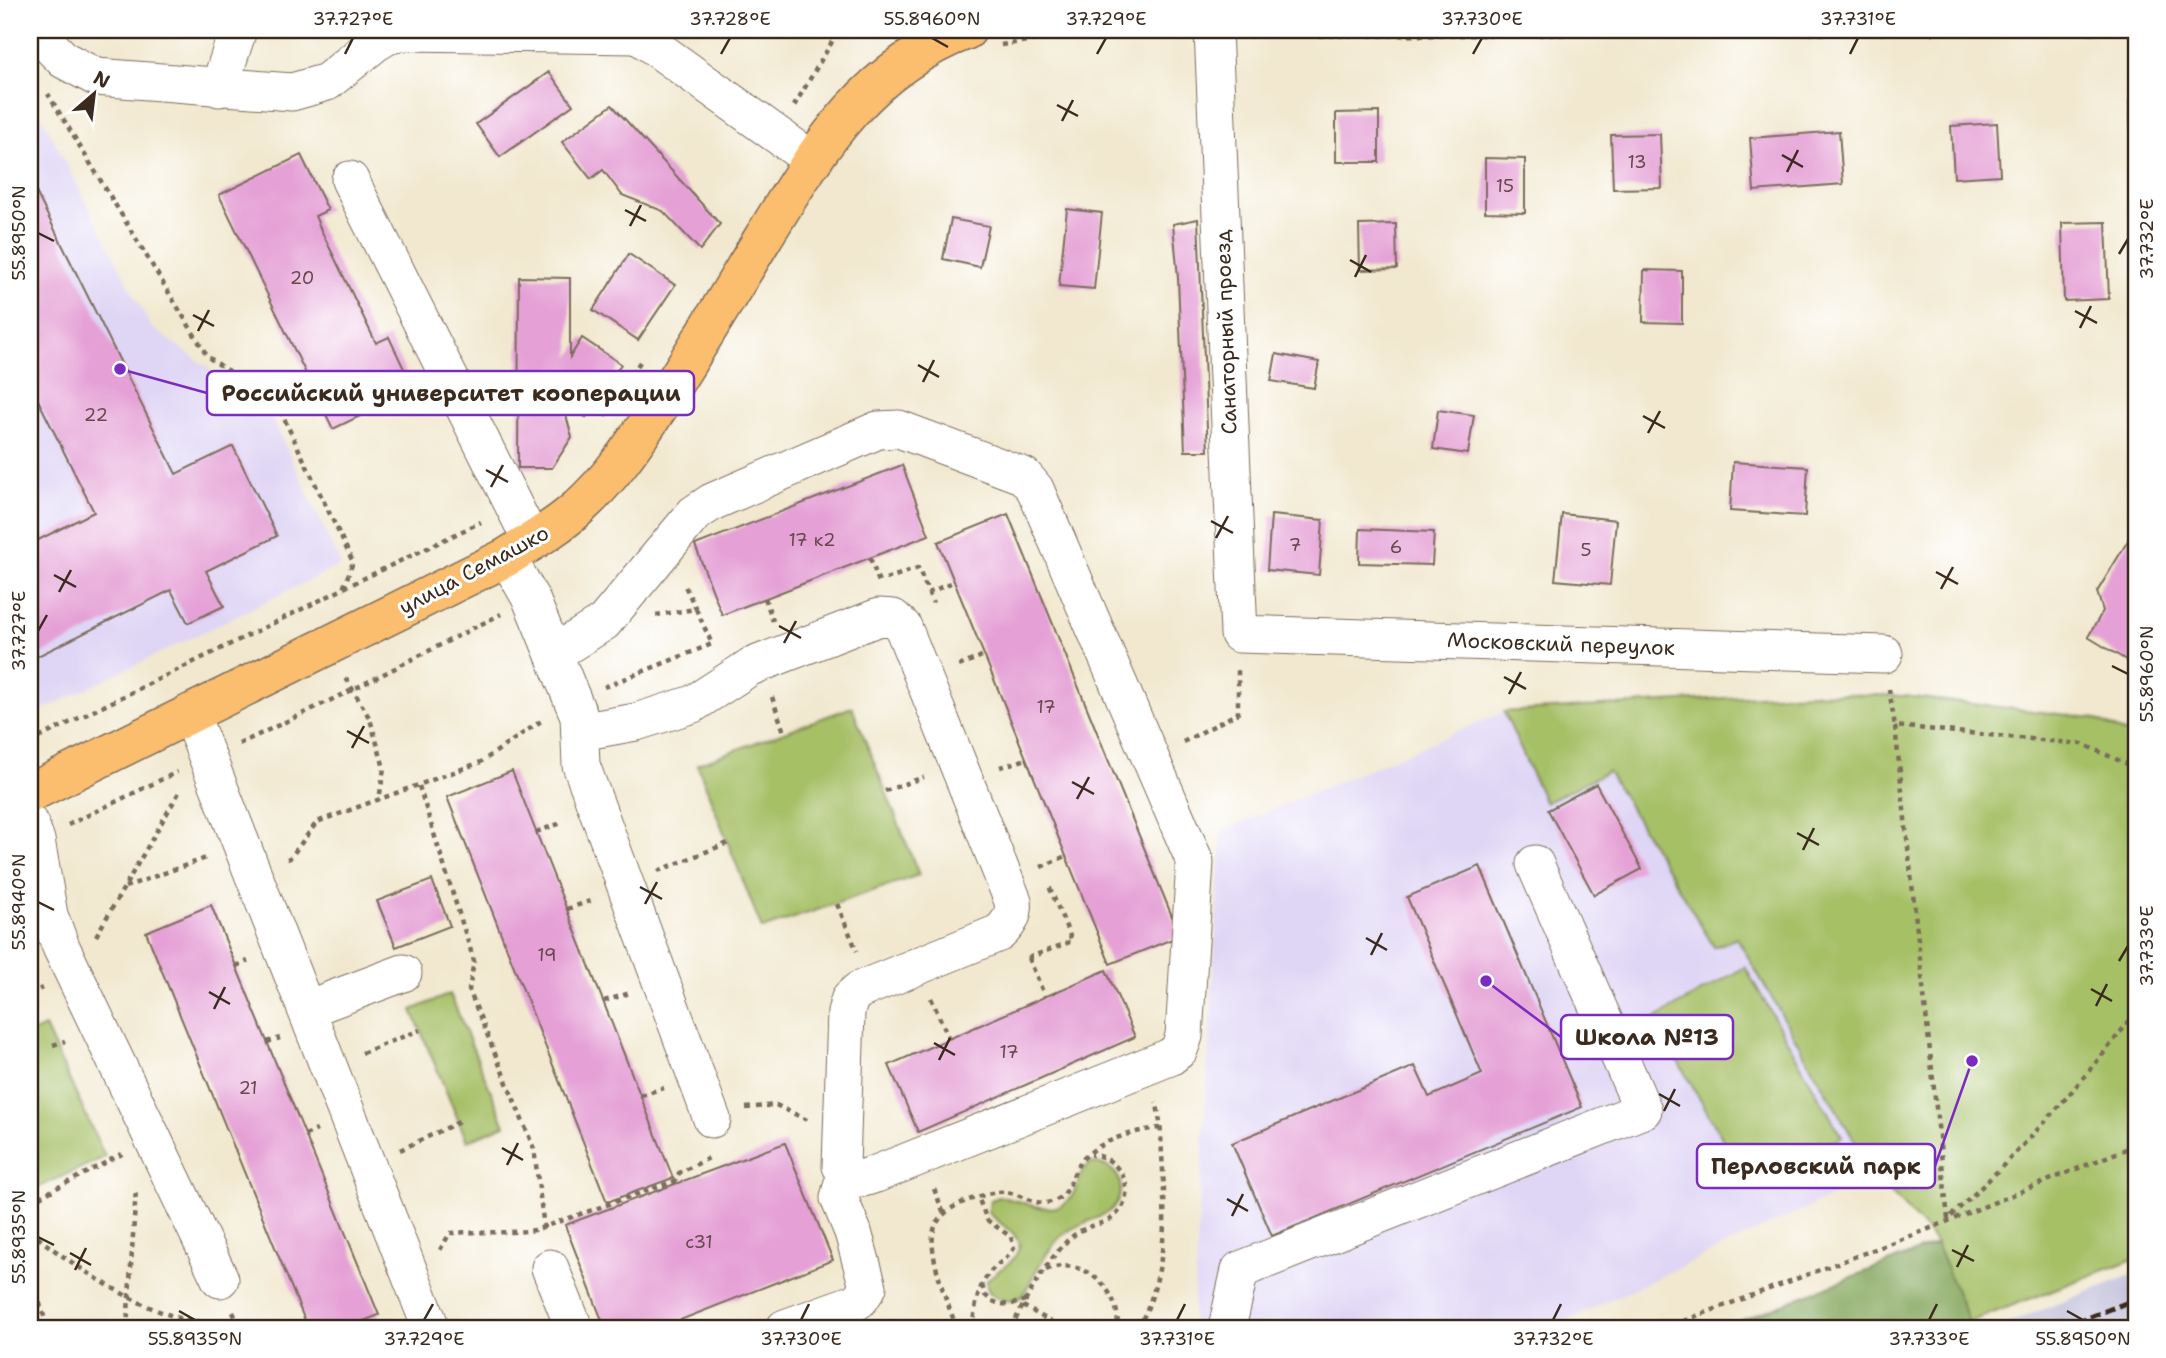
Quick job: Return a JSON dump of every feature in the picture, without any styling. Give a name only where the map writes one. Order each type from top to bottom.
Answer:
[{"type":"main road","name":"улица Семашко","points":[[30,793],[519,549],[579,508],[637,439],[674,384],[812,160],[844,117],[883,78],[924,48],[967,30]]},
{"type":"lane","points":[[41,30],[52,48],[64,60],[96,76],[292,92],[327,82],[387,36],[401,32],[638,33],[812,160]]},
{"type":"lane","points":[[219,88],[238,30]]},
{"type":"lane","name":"Санаторный проезд","points":[[1213,30],[1238,634]]},
{"type":"lane","points":[[350,180],[514,506],[519,549],[531,599],[555,653],[577,716],[581,765],[712,1118]]},
{"type":"lane","points":[[555,653],[604,622],[694,514],[712,502],[878,430],[895,428],[1029,479],[1151,758],[1196,869],[1184,1036],[1175,1054],[1144,1068],[876,1174],[859,1180],[845,1163]]},
{"type":"lane","points":[[577,716],[636,722],[694,704],[750,667],[878,617],[893,618],[903,627],[1013,901],[1014,908],[1009,923],[999,933],[859,990],[850,998],[846,1013],[845,1163],[839,1198],[853,1232],[868,1287],[854,1303],[785,1328]]},
{"type":"lane","name":"Московский переулок","points":[[1238,634],[1884,654]]},
{"type":"lane","points":[[190,713],[202,761],[247,857],[431,1328]]},
{"type":"lane","points":[[33,832],[49,915],[74,974],[220,1279]]},
{"type":"lane","points":[[1227,1328],[1240,1270],[1643,1110],[1535,864]]},
{"type":"lane","points":[[307,1009],[403,973]]},
{"type":"lane","points":[[550,1268],[574,1328]]},
{"type":"path","points":[[776,136],[839,30]]},
{"type":"path","points":[[42,85],[208,357],[277,404],[353,562],[343,589]]},
{"type":"path","points":[[596,427],[643,358]]},
{"type":"path","points":[[30,742],[514,506]]},
{"type":"path","points":[[870,558],[879,582]]},
{"type":"path","points":[[928,593],[955,581]]},
{"type":"path","points":[[765,598],[773,621]]},
{"type":"path","points":[[33,832],[202,761],[352,690],[531,599]]},
{"type":"path","points":[[124,887],[247,857],[290,858],[317,822],[481,762],[577,716],[712,644],[696,609]]},
{"type":"path","points":[[1151,758],[1238,713],[1238,634]]},
{"type":"path","points":[[959,666],[985,654]]},
{"type":"path","points":[[352,690],[370,719],[384,768],[380,800]]},
{"type":"path","points":[[1948,1219],[1895,726],[2082,744],[2136,768]]},
{"type":"path","points":[[1000,768],[1027,759]]},
{"type":"path","points":[[74,974],[202,761]]},
{"type":"path","points":[[419,786],[474,961],[469,990],[534,1149],[550,1268]]},
{"type":"path","points":[[625,885],[728,843]]},
{"type":"path","points":[[1041,867],[1066,856]]},
{"type":"path","points":[[1029,958],[1045,997]]},
{"type":"path","points":[[930,997],[949,1039]]},
{"type":"path","points":[[1948,1219],[2007,1164],[2058,1110],[2136,1013]]},
{"type":"path","points":[[330,1067],[420,1030]]},
{"type":"path","points":[[1138,1328],[1153,1298],[1160,1270],[1165,1213],[1158,1109],[1144,1068]]},
{"type":"path","points":[[405,1260],[441,1250],[450,1233],[513,1233],[544,1227],[675,1181],[679,1173],[722,1151],[712,1118],[738,1109],[776,1105],[807,1119],[829,1135],[845,1163]]},
{"type":"path","points":[[368,1164],[459,1122]]},
{"type":"path","points":[[957,1328],[935,1258],[934,1228],[944,1214],[963,1202],[999,1192],[1007,1192],[1036,1203],[1054,1200],[1066,1191],[1078,1166],[1087,1157],[1135,1131],[1160,1128]]},
{"type":"path","points":[[30,1202],[152,1138]]},
{"type":"path","points":[[1665,1328],[2136,1145]]},
{"type":"path","points":[[1011,1328],[1043,1272],[1065,1242],[1083,1230],[1114,1217],[1124,1203],[1127,1185],[1117,1167],[1100,1155],[1087,1157]]},
{"type":"path","points":[[127,1328],[136,1187]]},
{"type":"path","points":[[972,1328],[982,1284],[988,1273],[1011,1254],[1014,1242],[987,1220],[978,1197]]},
{"type":"path","points":[[30,1231],[60,1254],[168,1315],[237,1328]]},
{"type":"path","points":[[1043,1272],[1060,1266],[1070,1266],[1094,1277],[1115,1301],[1118,1312],[1117,1328]]},
{"type":"path","points":[[30,1274],[48,1328]]},
{"type":"path","points":[[982,1284],[985,1295],[998,1304],[1014,1304],[1027,1299]]},
{"type":"path","points":[[1023,1306],[1062,1328]]},
{"type":"path","points":[[1143,1319],[1146,1328]]},
{"type":"path","points":[[216,1328],[223,1325]]},
{"type":"shaded area","points":[[30,94],[151,327],[269,411],[341,565],[30,716]]},
{"type":"shaded area","points":[[1504,712],[1545,802],[1608,771],[1714,947],[1736,937],[1875,1176],[1550,1328],[1192,1328],[1222,831]]},
{"type":"shaded area","points":[[2136,1273],[2136,1328],[1996,1328]]},
{"type":"green space","points":[[1809,693],[1904,696],[2093,718],[2136,738],[2136,1258],[1969,1322],[1936,1244],[1875,1176],[1737,938],[1714,947],[1608,771],[1545,803],[1504,712]]},
{"type":"green space","points":[[852,707],[919,875],[762,929],[697,764]]},
{"type":"green space","points":[[1745,967],[1842,1137],[1751,1189],[1654,1019]]},
{"type":"green space","points":[[450,994],[505,1125],[467,1141],[412,1010]]},
{"type":"green space","points":[[45,1027],[105,1157],[30,1191],[30,1034]]},
{"type":"green space","points":[[1092,1163],[1108,1167],[1119,1179],[1120,1194],[1112,1209],[1060,1237],[1044,1258],[1022,1297],[1009,1301],[993,1295],[988,1290],[987,1281],[1014,1258],[1020,1244],[1013,1233],[988,1213],[991,1200],[999,1197],[1042,1208],[1062,1205],[1070,1198],[1084,1170]]},
{"type":"green space","points":[[1936,1244],[1969,1322],[1953,1328],[1722,1328]]},
{"type":"building","points":[[549,72],[573,105],[500,157],[476,124]]},
{"type":"building","points":[[2136,100],[2136,147],[2132,147],[2129,101]]},
{"type":"building","points":[[612,105],[720,224],[700,250],[663,211],[622,195],[603,170],[591,179],[562,142]]},
{"type":"building","points":[[1379,112],[1379,162],[1336,162],[1336,113]]},
{"type":"building","points":[[1997,123],[2000,175],[1954,178],[1951,126]]},
{"type":"building","points":[[1839,131],[1843,184],[1754,191],[1750,138]]},
{"type":"building","points":[[1660,134],[1662,188],[1613,189],[1611,135]]},
{"type":"building","points":[[301,155],[328,210],[315,216],[321,230],[376,343],[389,337],[414,390],[333,429],[219,195]]},
{"type":"building","points":[[1485,158],[1525,159],[1525,213],[1485,212]]},
{"type":"building","points":[[30,180],[176,474],[233,446],[277,536],[206,571],[224,606],[188,623],[171,590],[30,660],[30,544],[94,512],[30,384]]},
{"type":"building","points":[[1067,209],[1102,213],[1094,289],[1059,286]]},
{"type":"building","points":[[951,219],[989,226],[980,267],[943,259]]},
{"type":"building","points":[[1198,219],[1208,451],[1185,451],[1178,278],[1173,224]]},
{"type":"building","points":[[2106,222],[2109,299],[2064,301],[2062,223]]},
{"type":"building","points":[[1396,224],[1397,269],[1360,270],[1359,225]]},
{"type":"building","points":[[629,254],[675,285],[638,340],[593,310]]},
{"type":"building","points":[[1644,270],[1682,271],[1682,323],[1643,322]]},
{"type":"building","points":[[519,277],[570,278],[570,357],[582,338],[621,364],[586,417],[562,401],[572,437],[552,468],[518,468]]},
{"type":"building","points":[[1276,354],[1319,362],[1314,388],[1271,381]]},
{"type":"building","points":[[1438,410],[1474,415],[1468,454],[1433,449]]},
{"type":"building","points":[[1733,462],[1808,467],[1805,516],[1730,511]]},
{"type":"building","points":[[902,465],[929,535],[722,615],[695,545]]},
{"type":"building","points":[[1008,514],[1180,936],[1110,964],[938,542]]},
{"type":"building","points":[[1562,514],[1616,520],[1610,585],[1555,580]]},
{"type":"building","points":[[1271,515],[1323,520],[1319,575],[1267,570]]},
{"type":"building","points":[[1360,529],[1434,532],[1432,565],[1359,563]]},
{"type":"building","points":[[2132,534],[2136,534],[2136,666],[2088,637],[2103,611],[2097,592]]},
{"type":"building","points":[[512,771],[673,1178],[607,1202],[447,797]]},
{"type":"building","points":[[1596,784],[1642,869],[1594,895],[1548,810]]},
{"type":"building","points":[[1480,866],[1582,1107],[1272,1236],[1232,1143],[1415,1066],[1429,1097],[1482,1074],[1407,897]]},
{"type":"building","points":[[432,880],[450,926],[396,947],[377,901]]},
{"type":"building","points":[[211,905],[379,1315],[346,1328],[308,1328],[146,932]]},
{"type":"building","points":[[1106,970],[1135,1037],[918,1132],[889,1065]]},
{"type":"building","points":[[785,1143],[833,1260],[660,1328],[605,1328],[565,1225]]},
{"type":"railway","points":[[2062,1328],[2136,1299]]},
{"type":"railway","points":[[2124,1328],[2136,1324]]},
{"type":"place","name":"Российский университет кооперации","points":[[120,369]]},
{"type":"place","name":"Школа №13","points":[[1486,981]]},
{"type":"place","name":"Перловский парк","points":[[1972,1061]]}]
